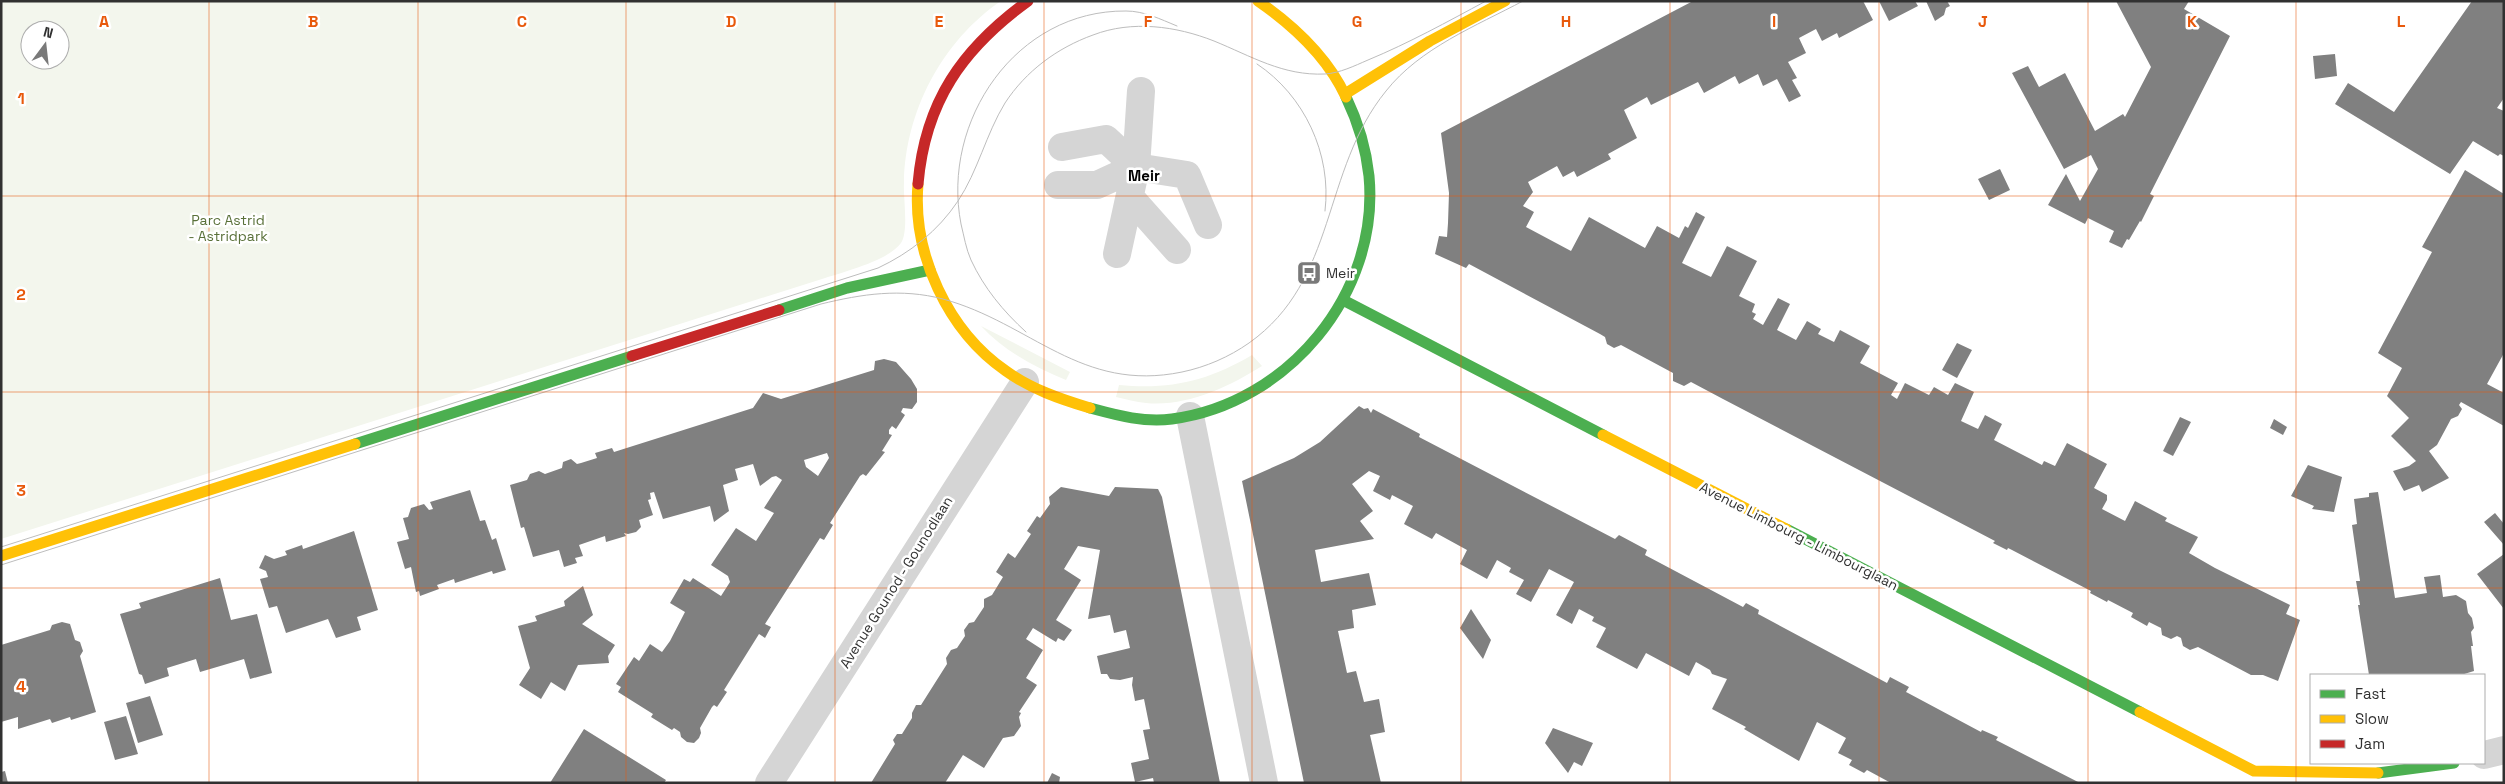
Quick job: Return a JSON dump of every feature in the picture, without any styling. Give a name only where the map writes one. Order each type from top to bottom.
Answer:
[{"type":"street","points":[[1028,1],[1006,16],[982,37],[962,60],[945,87],[932,116],[923,146],[917,192],[920,225],[930,270],[943,299],[964,331],[997,365],[1025,382],[1068,402],[1114,415],[1146,420],[1190,416],[1244,397],[1291,366],[1329,324],[1344,300],[1363,251],[1369,202],[1366,153],[1360,130],[1345,94],[1333,72],[1307,40],[1276,12],[1259,1]]},
{"type":"street","points":[[1345,94],[1430,40],[1505,1]]},
{"type":"street","points":[[1117,254],[1136,167],[1141,91]]},
{"type":"street","points":[[1062,147],[1106,139],[1136,167]]},
{"type":"street","points":[[1058,185],[1097,185],[1136,167],[1187,174],[1208,225]]},
{"type":"street","points":[[1130,197],[1177,250]]},
{"type":"street","points":[[1,556],[847,288],[930,270]]},
{"type":"street","name":"Avenue Limbourg - Limbourglaan","points":[[1344,300],[2258,777],[2380,773],[2447,764]]},
{"type":"street","name":"Avenue Gounod - Gounodlaan","points":[[769,783],[1025,382]]},
{"type":"street","points":[[1190,416],[1264,783]]},
{"type":"street","points":[[2485,755],[2504,750]]},
{"type":"green space","name":"Parc Astrid - Astridpark","points":[[1,1],[1001,1],[980,17],[961,36],[931,80],[920,105],[911,130],[906,156],[904,189],[905,231],[901,243],[895,249],[876,260],[841,273],[1,539]]},
{"type":"green space","points":[[981,326],[1070,372],[1066,380],[1021,358]]},
{"type":"green space","points":[[1252,355],[1262,366],[1236,381],[1192,399],[1176,402],[1142,403],[1116,397],[1119,385],[1155,386],[1188,382],[1220,371]]},
{"type":"building","points":[[1693,1],[1863,1],[1873,20],[1839,38],[1837,33],[1822,41],[1816,29],[1799,38],[1806,53],[1788,62],[1797,78],[1792,80],[1801,96],[1789,102],[1777,79],[1763,86],[1758,74],[1739,84],[1735,76],[1704,93],[1698,82],[1651,105],[1647,97],[1624,110],[1637,138],[1608,154],[1611,159],[1577,177],[1574,171],[1563,177],[1557,166],[1528,182],[1533,192],[1523,206],[1534,212],[1526,227],[1571,251],[1589,217],[1645,248],[1657,226],[1679,238],[1685,226],[1688,228],[1696,212],[1705,217],[1682,263],[1711,277],[1727,246],[1757,261],[1739,296],[1755,304],[1752,312],[1756,314],[1753,319],[1763,325],[1778,298],[1790,304],[1777,330],[1796,340],[1807,321],[1821,329],[1818,334],[1834,342],[1840,330],[1870,346],[1860,363],[1898,383],[1891,395],[1897,399],[1905,383],[1929,395],[1934,387],[1948,395],[1955,383],[1974,392],[1961,421],[1978,429],[1985,415],[2002,424],[1994,440],[2042,465],[2044,461],[2055,466],[2067,443],[2107,464],[2094,488],[2107,495],[2107,500],[2102,509],[2125,521],[2135,501],[2167,518],[2165,521],[2198,537],[2189,553],[2290,605],[2286,614],[2300,620],[2278,681],[2263,675],[2251,675],[2198,647],[2190,650],[2183,646],[2181,638],[2177,636],[2171,639],[2162,635],[2161,628],[2149,622],[2147,626],[2131,617],[2133,613],[2108,600],[2107,602],[2090,593],[2091,591],[2008,548],[2007,550],[1993,543],[1995,541],[1691,382],[1684,386],[1673,381],[1673,373],[1621,345],[1614,348],[1607,344],[1605,337],[1600,334],[1469,264],[1466,268],[1435,254],[1439,236],[1447,237],[1448,223],[1449,193],[1441,133]]},
{"type":"building","points":[[1879,1],[1915,1],[1918,6],[1889,21]]},
{"type":"building","points":[[1926,1],[1947,1],[1950,6],[1946,8],[1944,15],[1935,21]]},
{"type":"building","points":[[2116,1],[2189,1],[2184,9],[2230,36],[2150,194],[2154,196],[2141,222],[2122,248],[2109,242],[2114,231],[2088,218],[2085,224],[2048,205],[2066,174],[2080,201],[2098,169],[2091,155],[2064,169],[2012,73],[2028,66],[2039,87],[2065,73],[2095,131],[2123,114],[2125,117],[2151,67]]},
{"type":"building","points":[[2472,1],[2504,1],[2504,98],[2497,108],[2504,111],[2504,156],[2500,154],[2498,156],[2473,141],[2450,174],[2335,104],[2348,83],[2394,112]]},
{"type":"building","points":[[2335,54],[2337,76],[2315,79],[2313,56]]},
{"type":"building","points":[[2000,169],[2010,190],[1989,200],[1978,179]]},
{"type":"building","points":[[2465,170],[2504,194],[2504,353],[2487,384],[2504,393],[2504,426],[2461,402],[2459,405],[2462,409],[2458,416],[2451,419],[2437,445],[2429,451],[2449,478],[2422,492],[2419,485],[2404,491],[2393,471],[2409,466],[2416,461],[2391,436],[2409,418],[2387,396],[2402,368],[2378,353],[2432,252],[2422,247]]},
{"type":"building","points":[[1957,343],[1972,350],[1957,378],[1942,370]]},
{"type":"building","points":[[884,359],[896,362],[917,389],[917,402],[912,409],[903,408],[901,412],[905,415],[896,429],[892,426],[889,430],[889,434],[892,435],[882,451],[885,452],[866,476],[863,474],[860,476],[830,523],[833,525],[824,540],[820,538],[765,624],[771,627],[765,638],[759,634],[724,690],[727,692],[717,707],[714,705],[712,707],[700,728],[699,738],[694,743],[687,742],[681,737],[680,732],[674,728],[672,730],[651,717],[653,714],[618,692],[621,687],[616,684],[634,657],[639,661],[650,644],[662,652],[670,641],[685,612],[670,603],[684,579],[690,582],[693,578],[721,596],[730,582],[728,576],[711,565],[736,528],[756,541],[774,513],[764,508],[782,480],[776,476],[772,477],[760,486],[753,464],[735,469],[738,480],[723,485],[729,511],[714,522],[710,506],[663,519],[654,492],[650,493],[651,499],[648,500],[653,515],[639,520],[641,527],[636,532],[624,533],[626,536],[606,542],[605,536],[579,545],[583,556],[575,558],[577,563],[564,567],[559,550],[533,557],[524,527],[521,528],[510,485],[527,480],[530,474],[539,471],[545,474],[562,468],[563,462],[571,459],[577,464],[581,463],[597,458],[595,453],[612,448],[614,452],[753,408],[763,393],[781,399],[874,370],[875,361]],"holes":[[[827,453],[829,458],[818,476],[806,467],[804,460]]]},
{"type":"building","points":[[1359,406],[1364,409],[1368,408],[1371,413],[1373,409],[1420,434],[1419,437],[1615,539],[1619,535],[1647,550],[1645,555],[1743,607],[1746,603],[1759,610],[1758,614],[1887,683],[1890,677],[1909,687],[1906,692],[1981,732],[1982,730],[1998,737],[1996,740],[2080,783],[1891,783],[1867,770],[1864,773],[1849,765],[1852,760],[1838,753],[1846,738],[1817,722],[1799,761],[1744,729],[1746,727],[1712,709],[1727,679],[1712,674],[1710,670],[1696,662],[1689,676],[1646,653],[1637,669],[1596,647],[1606,628],[1592,621],[1594,617],[1579,609],[1572,624],[1556,615],[1574,582],[1549,569],[1531,602],[1516,594],[1524,580],[1509,572],[1511,568],[1497,560],[1487,579],[1460,564],[1467,550],[1436,533],[1432,539],[1404,524],[1413,506],[1392,495],[1390,500],[1373,491],[1380,476],[1369,471],[1352,484],[1373,511],[1360,521],[1374,539],[1315,550],[1321,582],[1369,573],[1376,605],[1352,610],[1354,628],[1338,631],[1347,673],[1356,671],[1364,702],[1379,699],[1385,732],[1370,735],[1381,783],[1304,783],[1242,481],[1294,458],[1320,442]]},
{"type":"building","points":[[2180,417],[2191,422],[2173,456],[2163,451]]},
{"type":"building","points":[[2274,419],[2287,427],[2283,435],[2270,428]]},
{"type":"building","points":[[2308,465],[2342,477],[2334,512],[2312,509],[2314,506],[2291,496]]},
{"type":"building","points":[[1061,487],[1109,496],[1115,487],[1158,489],[1162,497],[1220,783],[1154,783],[1153,778],[1135,782],[1131,763],[1149,759],[1143,730],[1150,729],[1144,699],[1135,701],[1132,685],[1133,677],[1120,680],[1110,679],[1107,674],[1101,674],[1097,656],[1130,648],[1126,630],[1114,633],[1110,615],[1088,619],[1100,550],[1078,546],[1064,569],[1081,580],[1056,620],[1072,630],[1064,641],[1058,638],[1056,642],[1033,628],[1026,639],[1043,650],[1026,678],[1037,685],[1019,712],[1021,713],[1019,717],[1021,726],[1014,736],[1003,738],[984,768],[963,755],[945,783],[871,783],[895,744],[893,740],[897,734],[902,734],[912,718],[916,705],[921,705],[947,664],[946,658],[951,650],[957,648],[965,636],[964,630],[969,623],[974,622],[984,607],[984,599],[992,595],[1003,577],[996,572],[1008,553],[1015,558],[1031,534],[1027,531],[1037,516],[1040,518],[1050,504],[1049,497]]},
{"type":"building","points":[[470,490],[480,521],[485,520],[492,540],[496,538],[506,570],[493,574],[492,571],[455,583],[454,579],[437,585],[439,589],[420,596],[419,591],[416,592],[411,567],[405,569],[397,542],[409,539],[403,518],[408,517],[411,508],[424,504],[429,510],[433,509],[430,502]]},
{"type":"building","points":[[2378,492],[2395,598],[2427,593],[2424,577],[2440,575],[2443,597],[2456,595],[2466,601],[2474,628],[2471,632],[2473,646],[2471,646],[2474,671],[2464,674],[2369,674],[2358,605],[2360,605],[2356,581],[2360,581],[2352,525],[2357,524],[2354,499],[2369,497],[2369,493]]},
{"type":"building","points":[[2495,513],[2504,524],[2504,545],[2484,522]]},
{"type":"building","points":[[354,531],[378,610],[357,617],[361,630],[336,638],[328,619],[286,633],[277,606],[269,608],[260,579],[268,577],[266,571],[259,568],[265,555],[274,559],[287,555],[285,551],[302,545],[303,549]]},
{"type":"building","points":[[2504,554],[2504,609],[2477,574]]},
{"type":"building","points":[[220,578],[231,620],[257,614],[272,673],[250,679],[244,659],[200,672],[196,659],[167,668],[169,676],[145,684],[142,675],[139,674],[120,614],[141,608],[139,603]]},
{"type":"building","points":[[583,586],[593,615],[582,624],[615,645],[608,656],[609,663],[578,665],[565,691],[551,682],[541,699],[519,685],[530,668],[518,626],[537,621],[535,616],[565,606],[564,601]]},
{"type":"building","points":[[1471,609],[1491,640],[1483,659],[1460,628]]},
{"type":"building","points":[[62,622],[70,624],[75,640],[80,642],[83,651],[80,656],[96,712],[71,720],[70,717],[52,723],[50,719],[18,729],[18,717],[1,722],[1,645],[50,630],[52,625]]},
{"type":"building","points":[[150,696],[163,735],[138,743],[126,703]]},
{"type":"building","points":[[126,716],[138,754],[115,760],[104,722]]},
{"type":"building","points":[[1553,728],[1593,743],[1582,766],[1574,762],[1568,773],[1545,743]]},
{"type":"building","points":[[584,729],[666,780],[664,783],[550,783]]},
{"type":"building","points":[[5,771],[8,783],[1,783],[1,772]]},
{"type":"building","points":[[1052,773],[1060,777],[1059,783],[1047,783]]},
{"type":"tram line","points":[[1,547],[878,268],[912,248],[942,222],[950,212],[965,189],[992,127],[1013,91],[1043,62],[1067,47],[1093,35],[1108,30],[1138,26],[1169,29],[1214,41],[1281,68],[1295,72],[1325,74],[1347,69],[1383,53],[1428,32],[1486,1]]},
{"type":"tram line","points":[[1,565],[821,304],[851,297],[897,293],[943,299],[1003,323],[1085,364],[1114,373],[1146,376],[1182,372],[1217,361],[1249,343],[1278,317],[1299,288],[1314,257],[1350,155],[1365,122],[1386,91],[1415,62],[1432,50],[1523,1]]},
{"type":"tram line","points":[[1026,332],[988,290],[976,270],[966,247],[961,224],[958,185],[963,147],[975,111],[995,78],[1020,51],[1051,29],[1087,16],[1126,11],[1146,14],[1177,26]]},
{"type":"tram line","points":[[1257,64],[1274,77],[1288,92],[1301,109],[1311,128],[1324,168],[1325,211]]},
{"type":"traffic: fast","points":[[1090,408],[1130,418],[1151,420],[1172,419],[1214,409],[1253,391],[1288,367],[1318,336],[1342,301],[1359,262],[1368,220],[1369,176],[1366,155],[1358,126],[1346,97]]},
{"type":"traffic: fast","points":[[779,310],[847,288],[930,270]]},
{"type":"traffic: fast","points":[[1343,300],[1603,435]]},
{"type":"traffic: fast","points":[[355,444],[632,356]]},
{"type":"traffic: fast","points":[[1786,529],[2140,712]]},
{"type":"traffic: fast","points":[[2378,773],[2446,764]]},
{"type":"traffic: slow","points":[[1258,1],[1308,43],[1329,68],[1346,97]]},
{"type":"traffic: slow","points":[[1345,94],[1430,41],[1505,1]]},
{"type":"traffic: slow","points":[[918,184],[921,237],[928,263],[938,289],[951,313],[967,335],[985,354],[1025,383],[1046,393],[1090,408]]},
{"type":"traffic: slow","points":[[1603,435],[1786,529]]},
{"type":"traffic: slow","points":[[1,556],[355,444]]},
{"type":"traffic: slow","points":[[2140,712],[2254,771],[2378,773]]},
{"type":"traffic: jam","points":[[918,184],[922,155],[929,128],[938,103],[951,80],[966,58],[984,38],[1028,1]]},
{"type":"traffic: jam","points":[[632,356],[779,310]]},
{"type":"place","name":"Meir","points":[[1309,273]]},
{"type":"district","name":"Meir","points":[[1144,176]]}]
